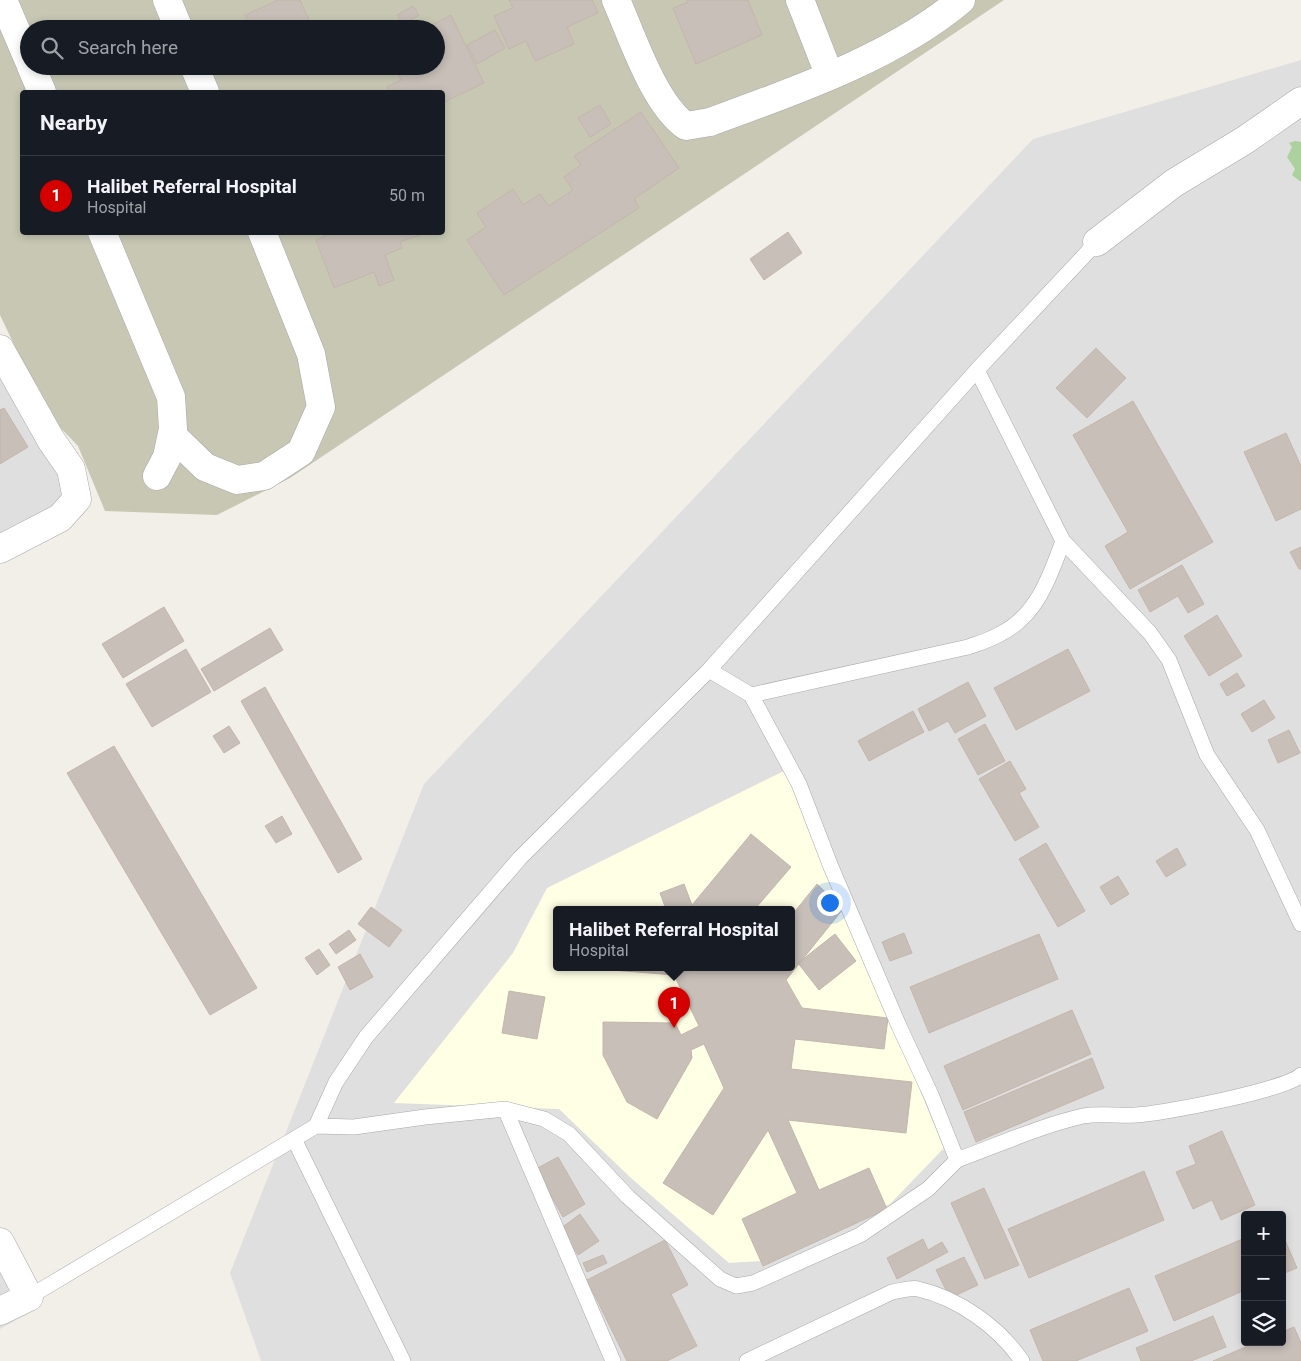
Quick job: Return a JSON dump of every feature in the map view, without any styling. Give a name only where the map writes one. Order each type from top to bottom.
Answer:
[{"type":"street","points":[[2,0],[20,41]]},
{"type":"street","points":[[167,0],[175,20]]},
{"type":"street","points":[[616,0],[640,57],[659,94],[674,118],[686,126],[710,122],[864,60],[943,16],[961,0]]},
{"type":"street","points":[[800,0],[829,74]]},
{"type":"street","points":[[35,75],[41,90]]},
{"type":"street","points":[[198,75],[204,90]]},
{"type":"street","points":[[1097,242],[1174,183],[1245,140],[1301,101]]},
{"type":"street","points":[[103,235],[171,397],[172,436],[167,457],[156,476]]},
{"type":"street","points":[[172,436],[205,467],[237,480],[264,476],[301,452],[321,407],[311,354],[263,235]]},
{"type":"street","points":[[0,349],[51,440],[71,469],[77,499],[60,518],[0,549]]},
{"type":"street","points":[[0,1242],[29,1297],[0,1311]]},
{"type":"lane","points":[[29,1297],[316,1126],[336,1082],[366,1037],[520,858],[709,670],[977,370],[1097,242]]},
{"type":"lane","points":[[977,370],[1063,541],[1150,633],[1169,660],[1207,755],[1257,830],[1301,924]]},
{"type":"lane","points":[[751,695],[968,647],[1002,634],[1027,614],[1044,590],[1063,541]]},
{"type":"lane","points":[[709,670],[751,695],[799,784],[895,1017],[932,1097],[957,1160]]},
{"type":"lane","points":[[316,1126],[354,1127],[506,1109],[544,1119],[569,1134],[635,1203],[720,1279],[736,1286],[753,1283],[860,1235],[928,1189],[957,1160],[1054,1124],[1085,1116],[1147,1114],[1269,1091],[1297,1080],[1301,1075]]},
{"type":"lane","points":[[506,1109],[612,1361]]},
{"type":"lane","points":[[294,1140],[402,1361]]},
{"type":"lane","points":[[747,1361],[892,1292],[916,1288],[955,1302],[996,1331],[1022,1361]]},
{"type":"shaded area","points":[[0,0],[1004,0],[290,478],[217,515],[105,511],[78,446],[47,414],[0,315]]},
{"type":"shaded area","points":[[1301,60],[1301,1361],[261,1361],[230,1273],[424,784],[1033,139]]},
{"type":"shaded area","points":[[0,351],[88,508],[0,559]]},
{"type":"shaded area","points":[[786,770],[944,1148],[890,1204],[761,1261],[729,1263],[631,1178],[559,1109],[394,1103],[513,953],[547,888]]},
{"type":"shaded area","points":[[0,1260],[29,1313],[0,1329]]},
{"type":"green space","points":[[1301,142],[1301,182],[1292,175],[1295,169],[1287,157],[1292,147],[1289,143]]},
{"type":"building","points":[[278,0],[300,0],[309,20],[247,20],[245,15]]},
{"type":"building","points":[[509,0],[592,0],[598,13],[567,27],[574,44],[535,61],[526,41],[509,49],[494,16],[513,8]]},
{"type":"building","points":[[687,0],[748,0],[762,35],[696,64],[673,8],[688,2]]},
{"type":"building","points":[[413,6],[419,15],[410,20],[400,20],[397,15]]},
{"type":"building","points":[[451,15],[484,83],[445,102],[445,90],[389,90],[387,87],[401,80],[398,75],[445,75],[445,20],[441,20]]},
{"type":"building","points":[[495,30],[505,48],[477,64],[467,45]]},
{"type":"building","points":[[600,105],[611,124],[590,137],[578,118]]},
{"type":"building","points":[[641,112],[679,168],[634,199],[639,208],[504,295],[467,240],[486,227],[477,213],[513,189],[523,205],[540,194],[549,206],[573,190],[564,177],[581,165],[574,156]]},
{"type":"building","points":[[788,232],[802,253],[764,280],[750,259]]},
{"type":"building","points":[[327,235],[420,235],[400,242],[402,248],[385,255],[394,280],[379,286],[374,272],[334,288],[316,240]]},
{"type":"building","points":[[1096,348],[1126,378],[1087,418],[1056,388]]},
{"type":"building","points":[[1133,401],[1213,542],[1130,589],[1105,546],[1128,532],[1073,435]]},
{"type":"building","points":[[4,408],[28,447],[0,464],[0,410]]},
{"type":"building","points":[[1286,433],[1301,466],[1301,509],[1276,521],[1244,452]]},
{"type":"building","points":[[1301,547],[1301,569],[1299,569],[1290,552]]},
{"type":"building","points":[[1182,565],[1204,604],[1188,613],[1178,596],[1150,612],[1138,590]]},
{"type":"building","points":[[164,607],[184,641],[123,678],[102,644]]},
{"type":"building","points":[[1217,615],[1242,656],[1209,676],[1184,636]]},
{"type":"building","points":[[270,628],[283,650],[214,691],[201,669]]},
{"type":"building","points":[[186,649],[211,692],[152,727],[126,684]]},
{"type":"building","points":[[1068,649],[1090,691],[1016,730],[994,688]]},
{"type":"building","points":[[1237,673],[1245,686],[1227,696],[1220,684]]},
{"type":"building","points":[[968,682],[986,716],[955,733],[948,721],[929,731],[918,709]]},
{"type":"building","points":[[265,687],[362,859],[338,873],[241,701]]},
{"type":"building","points":[[1264,700],[1275,718],[1252,732],[1241,714]]},
{"type":"building","points":[[913,711],[924,732],[869,761],[858,741]]},
{"type":"building","points":[[985,724],[1005,761],[978,775],[958,739]]},
{"type":"building","points":[[229,726],[240,743],[224,753],[213,736]]},
{"type":"building","points":[[1289,730],[1300,753],[1278,763],[1268,740]]},
{"type":"building","points":[[114,746],[257,988],[210,1015],[67,773]]},
{"type":"building","points":[[1010,761],[1026,789],[1019,793],[1039,827],[1015,841],[979,779]]},
{"type":"building","points":[[282,816],[292,834],[276,843],[265,826]]},
{"type":"building","points":[[751,834],[791,867],[758,906],[665,906],[660,893],[684,884],[692,905]]},
{"type":"building","points":[[1046,843],[1085,911],[1058,927],[1019,859]]},
{"type":"building","points":[[1177,848],[1186,865],[1166,877],[1156,861]]},
{"type":"building","points":[[1118,876],[1129,894],[1111,905],[1100,887]]},
{"type":"building","points":[[817,884],[843,909],[795,969],[795,911]]},
{"type":"building","points":[[371,907],[402,930],[389,947],[358,924]]},
{"type":"building","points":[[349,930],[356,940],[336,954],[329,944]]},
{"type":"building","points":[[904,933],[912,953],[890,961],[882,942]]},
{"type":"building","points":[[835,934],[856,961],[819,990],[798,963]]},
{"type":"building","points":[[1039,934],[1058,979],[929,1033],[910,987]]},
{"type":"building","points":[[319,949],[330,965],[317,975],[305,958]]},
{"type":"building","points":[[360,954],[373,977],[350,990],[338,967]]},
{"type":"building","points":[[624,971],[793,971],[786,980],[802,1008],[888,1018],[884,1049],[795,1039],[791,1069],[912,1082],[906,1133],[788,1120],[819,1190],[869,1168],[887,1209],[763,1266],[742,1219],[797,1193],[768,1130],[713,1215],[663,1183],[724,1088],[704,1044],[691,1050],[692,1058],[657,1119],[627,1102],[603,1055],[603,1022],[675,1023],[681,1035],[699,1026],[674,975]]},
{"type":"building","points":[[509,991],[545,997],[537,1039],[502,1033]]},
{"type":"building","points":[[1072,1010],[1091,1054],[963,1110],[944,1066]]},
{"type":"building","points":[[1092,1058],[1104,1088],[976,1142],[964,1112]]},
{"type":"building","points":[[1222,1131],[1255,1205],[1221,1220],[1212,1200],[1193,1209],[1176,1172],[1196,1164],[1189,1146]]},
{"type":"building","points":[[558,1157],[585,1204],[563,1217],[536,1169]]},
{"type":"building","points":[[1144,1171],[1164,1220],[1029,1278],[1008,1229]]},
{"type":"building","points":[[984,1188],[1019,1265],[985,1279],[951,1203]]},
{"type":"building","points":[[580,1214],[599,1241],[578,1255],[560,1229]]},
{"type":"building","points":[[923,1239],[928,1250],[942,1242],[948,1252],[897,1279],[887,1258]]},
{"type":"building","points":[[665,1240],[688,1285],[671,1294],[697,1346],[667,1361],[627,1361],[587,1280]]},
{"type":"building","points":[[1241,1240],[1241,1292],[1174,1321],[1155,1276]]},
{"type":"building","points":[[1286,1242],[1297,1268],[1286,1272]]},
{"type":"building","points":[[603,1255],[607,1263],[587,1272],[583,1263]]},
{"type":"building","points":[[964,1257],[978,1285],[950,1298],[936,1270]]},
{"type":"building","points":[[1129,1288],[1148,1331],[1076,1361],[1043,1361],[1030,1330]]},
{"type":"building","points":[[1213,1316],[1226,1347],[1191,1361],[1141,1361],[1136,1348]]},
{"type":"building","points":[[1294,1327],[1301,1343],[1301,1361],[1213,1361],[1248,1346],[1286,1346],[1286,1330]]},
{"type":"place","name":"Halibet Referral Hospital","points":[[674,1028]]}]
